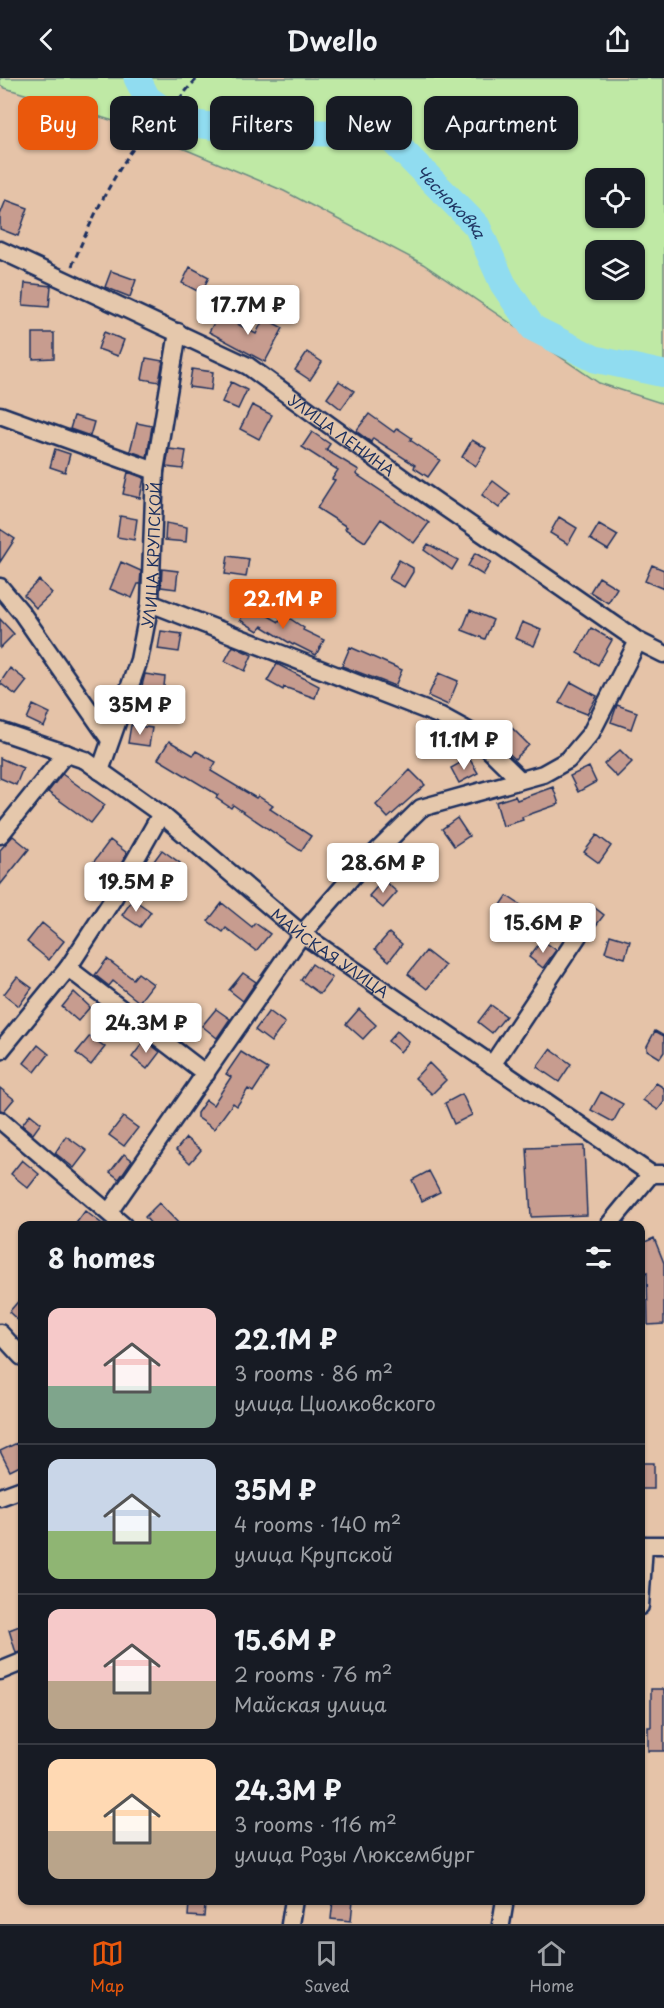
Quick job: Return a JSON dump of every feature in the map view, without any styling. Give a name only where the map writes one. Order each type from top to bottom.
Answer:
[{"type":"street","name":"УЛИЦА ЛЕНИНА","points":[[0,250],[248,366],[408,482],[638,641],[664,654]]},
{"type":"street","name":"УЛИЦА КРУПСКОЙ","points":[[100,771],[138,660],[150,603],[155,471],[178,332]]},
{"type":"street","points":[[0,415],[155,471]]},
{"type":"street","points":[[0,587],[21,612],[110,740]]},
{"type":"street","points":[[150,603],[441,716],[472,733],[520,780]]},
{"type":"street","points":[[109,1212],[302,934],[357,871],[421,808],[543,774],[568,760],[591,733],[638,641]]},
{"type":"street","name":"МАЙСКАЯ УЛИЦА","points":[[0,732],[85,760],[161,814],[302,934],[492,1065],[658,1174]]},
{"type":"street","points":[[0,835],[66,753]]},
{"type":"street","points":[[0,1051],[68,968],[113,899],[161,814]]},
{"type":"street","points":[[492,1065],[578,936]]},
{"type":"street","points":[[68,968],[206,1074]]},
{"type":"street","points":[[0,1120],[119,1221]]},
{"type":"street","points":[[613,1221],[658,1174]]},
{"type":"street","points":[[0,1333],[18,1353]]},
{"type":"street","points":[[0,1497],[18,1490]]},
{"type":"street","points":[[645,1545],[664,1545]]},
{"type":"street","points":[[0,1671],[18,1664]]},
{"type":"street","points":[[290,1924],[293,1905]]},
{"type":"street","points":[[501,1924],[504,1905]]},
{"type":"path","points":[[66,281],[86,233],[106,195],[150,126],[173,106],[198,78]]},
{"type":"green space","points":[[0,78],[664,78],[664,404],[599,383],[423,264],[284,191],[187,150],[198,150],[198,96],[110,96],[110,120],[98,116],[98,96],[31,96],[0,85]]},
{"type":"building","points":[[6,200],[28,208],[18,236],[0,229],[0,215]]},
{"type":"building","points":[[190,267],[209,277],[201,293],[182,283]]},
{"type":"building","points":[[111,271],[136,280],[130,297],[105,287]]},
{"type":"building","points":[[25,283],[51,286],[49,307],[23,305]]},
{"type":"building","points":[[219,314],[256,334],[264,318],[283,328],[265,362],[209,332]]},
{"type":"building","points":[[104,332],[124,340],[118,356],[98,349]]},
{"type":"building","points":[[33,333],[54,333],[54,358],[33,359]]},
{"type":"building","points":[[307,352],[322,362],[310,380],[295,370]]},
{"type":"building","points":[[146,358],[163,361],[159,382],[142,379]]},
{"type":"building","points":[[192,369],[213,372],[211,390],[189,387]]},
{"type":"building","points":[[339,381],[354,391],[341,409],[327,398]]},
{"type":"building","points":[[231,382],[247,390],[238,409],[222,402]]},
{"type":"building","points":[[252,405],[272,415],[259,439],[240,429]]},
{"type":"building","points":[[369,414],[394,432],[397,428],[412,438],[410,440],[440,460],[428,477],[414,468],[415,465],[373,438],[371,442],[356,431]]},
{"type":"building","points":[[74,416],[94,422],[90,436],[70,429]]},
{"type":"building","points":[[137,423],[152,426],[147,457],[130,451]]},
{"type":"building","points":[[312,432],[330,444],[326,450],[359,470],[356,474],[429,523],[414,543],[381,519],[365,542],[345,529],[347,527],[317,508],[335,480],[332,479],[338,470],[302,447]]},
{"type":"building","points":[[472,440],[486,448],[476,466],[462,457]]},
{"type":"building","points":[[55,449],[70,454],[65,472],[50,467]]},
{"type":"building","points":[[169,449],[186,451],[183,469],[166,467]]},
{"type":"building","points":[[128,472],[144,478],[140,498],[123,494]]},
{"type":"building","points":[[493,481],[510,494],[499,508],[482,495]]},
{"type":"building","points":[[120,516],[137,519],[134,540],[117,537]]},
{"type":"building","points":[[559,517],[577,528],[568,544],[550,533]]},
{"type":"building","points":[[166,523],[187,527],[186,542],[165,540]]},
{"type":"building","points":[[599,524],[618,535],[608,550],[590,539]]},
{"type":"building","points":[[0,529],[15,539],[0,562]]},
{"type":"building","points":[[428,544],[458,560],[452,570],[424,550]]},
{"type":"building","points":[[475,553],[491,562],[483,575],[468,566]]},
{"type":"building","points":[[228,556],[249,559],[246,577],[225,574]]},
{"type":"building","points":[[399,560],[413,568],[404,587],[389,579]]},
{"type":"building","points":[[121,562],[141,571],[140,584],[132,598],[110,589]]},
{"type":"building","points":[[652,565],[664,570],[664,589],[645,581]]},
{"type":"building","points":[[162,569],[178,571],[176,589],[161,587]]},
{"type":"building","points":[[599,577],[617,588],[608,603],[590,592]]},
{"type":"building","points":[[39,580],[52,593],[36,608],[24,595]]},
{"type":"building","points":[[249,605],[279,622],[283,614],[304,628],[303,630],[324,640],[316,655],[293,645],[262,626],[258,631],[240,620]]},
{"type":"building","points":[[470,610],[493,620],[485,639],[462,630]]},
{"type":"building","points":[[0,619],[14,634],[0,648]]},
{"type":"building","points":[[522,622],[541,630],[534,646],[515,638]]},
{"type":"building","points":[[591,628],[612,640],[598,665],[577,653]]},
{"type":"building","points":[[161,631],[182,634],[179,652],[158,649]]},
{"type":"building","points":[[233,646],[252,655],[245,671],[225,661]]},
{"type":"building","points":[[350,647],[402,670],[395,686],[342,666]]},
{"type":"building","points":[[277,664],[319,686],[315,698],[284,687],[283,690],[267,681]]},
{"type":"building","points":[[10,668],[27,681],[16,695],[0,683]]},
{"type":"building","points":[[439,673],[458,681],[448,705],[428,696]]},
{"type":"building","points":[[145,674],[165,677],[162,705],[138,701]]},
{"type":"building","points":[[571,682],[597,696],[587,714],[559,703]]},
{"type":"building","points":[[33,705],[50,713],[44,727],[27,719]]},
{"type":"building","points":[[617,705],[637,712],[631,729],[611,722]]},
{"type":"building","points":[[131,725],[152,728],[149,746],[128,743]]},
{"type":"building","points":[[512,728],[529,745],[515,759],[498,743]]},
{"type":"building","points":[[169,741],[193,755],[196,751],[216,762],[211,771],[256,798],[258,796],[273,806],[270,809],[311,836],[301,851],[233,805],[231,808],[216,798],[218,795],[158,759]]},
{"type":"building","points":[[620,750],[632,762],[617,777],[604,764]]},
{"type":"building","points":[[0,758],[23,768],[16,785],[0,778]]},
{"type":"building","points":[[469,758],[478,773],[459,783],[451,768]]},
{"type":"building","points":[[589,767],[596,782],[578,792],[570,776]]},
{"type":"building","points":[[410,770],[425,785],[388,818],[376,805]]},
{"type":"building","points":[[62,774],[105,805],[91,823],[48,792]]},
{"type":"building","points":[[553,787],[559,804],[503,826],[496,802],[515,796],[517,800]]},
{"type":"building","points":[[457,818],[469,836],[454,846],[442,829]]},
{"type":"building","points":[[597,835],[611,846],[599,863],[584,852]]},
{"type":"building","points":[[13,836],[29,849],[0,885],[0,850]]},
{"type":"building","points":[[110,840],[127,853],[112,880],[92,864]]},
{"type":"building","points":[[162,850],[180,863],[169,878],[151,865]]},
{"type":"building","points":[[383,880],[397,892],[383,908],[369,896]]},
{"type":"building","points":[[507,896],[525,908],[515,923],[497,911]]},
{"type":"building","points":[[133,899],[151,912],[140,927],[122,915]]},
{"type":"building","points":[[222,903],[252,927],[255,923],[270,934],[256,951],[226,928],[223,932],[208,921]]},
{"type":"building","points":[[590,904],[604,915],[591,932],[577,921]]},
{"type":"building","points":[[42,923],[64,941],[49,960],[27,942]]},
{"type":"building","points":[[389,933],[402,944],[389,961],[375,949]]},
{"type":"building","points":[[610,935],[630,941],[625,958],[605,952]]},
{"type":"building","points":[[542,940],[556,950],[543,968],[529,957]]},
{"type":"building","points":[[426,951],[445,966],[427,989],[408,974]]},
{"type":"building","points":[[107,959],[133,979],[138,973],[153,984],[139,1002],[113,981],[109,986],[95,975]]},
{"type":"building","points":[[312,964],[332,978],[320,994],[301,980]]},
{"type":"building","points":[[243,973],[256,982],[243,1001],[229,990]]},
{"type":"building","points":[[17,977],[32,988],[19,1006],[4,994]]},
{"type":"building","points":[[74,992],[90,1007],[78,1021],[62,1007]]},
{"type":"building","points":[[157,1003],[170,1013],[160,1026],[147,1016]]},
{"type":"building","points":[[491,1005],[506,1016],[492,1033],[478,1022]]},
{"type":"building","points":[[216,1009],[230,1019],[217,1038],[202,1026]]},
{"type":"building","points":[[359,1009],[376,1025],[363,1039],[346,1024]]},
{"type":"building","points":[[269,1011],[285,1023],[271,1042],[255,1030]]},
{"type":"building","points":[[397,1031],[409,1042],[400,1052],[388,1041]]},
{"type":"building","points":[[655,1031],[664,1036],[664,1052],[660,1058],[647,1050]]},
{"type":"building","points":[[90,1036],[105,1047],[91,1065],[76,1053]]},
{"type":"building","points":[[145,1040],[160,1052],[147,1069],[132,1057]]},
{"type":"building","points":[[38,1045],[49,1054],[35,1072],[24,1063]]},
{"type":"building","points":[[550,1049],[571,1064],[559,1082],[537,1067]]},
{"type":"building","points":[[241,1052],[268,1069],[253,1092],[248,1089],[237,1106],[233,1103],[214,1129],[197,1117],[197,1113],[206,1100],[213,1105],[231,1077],[226,1074]]},
{"type":"building","points":[[429,1063],[446,1080],[432,1094],[415,1078]]},
{"type":"building","points":[[656,1083],[664,1088],[664,1102],[658,1110],[643,1100]]},
{"type":"building","points":[[0,1088],[14,1099],[4,1111],[0,1110]]},
{"type":"building","points":[[601,1092],[623,1104],[613,1122],[591,1110]]},
{"type":"building","points":[[462,1094],[472,1115],[454,1124],[445,1103]]},
{"type":"building","points":[[30,1114],[41,1123],[33,1134],[22,1125]]},
{"type":"building","points":[[123,1117],[138,1128],[124,1146],[109,1135]]},
{"type":"building","points":[[66,1136],[87,1151],[74,1168],[55,1153]]},
{"type":"building","points":[[186,1138],[201,1150],[190,1163],[176,1150]]},
{"type":"building","points":[[584,1146],[587,1215],[531,1217],[527,1148]]},
{"type":"building","points":[[124,1154],[132,1160],[119,1179],[110,1172]]},
{"type":"building","points":[[22,1160],[39,1174],[28,1188],[11,1174]]},
{"type":"building","points":[[429,1171],[440,1192],[422,1201],[412,1180]]},
{"type":"building","points":[[159,1203],[176,1221],[149,1221],[145,1217]]},
{"type":"building","points":[[85,1211],[98,1221],[78,1221]]},
{"type":"building","points":[[654,1238],[664,1263],[664,1324],[648,1325],[645,1242]]},
{"type":"building","points":[[18,1302],[18,1320],[9,1312]]},
{"type":"building","points":[[17,1443],[18,1467],[10,1471],[0,1451]]},
{"type":"building","points":[[645,1463],[654,1463],[654,1489],[645,1489]]},
{"type":"building","points":[[18,1627],[18,1653],[16,1653],[9,1630]]},
{"type":"building","points":[[651,1689],[664,1689],[664,1751],[648,1751],[648,1727],[651,1727]]},
{"type":"building","points":[[189,1905],[205,1905],[204,1917],[188,1916]]},
{"type":"building","points":[[332,1905],[353,1905],[351,1921],[331,1919]]},
{"type":"waterway","name":"Чесноковка","points":[[137,78],[147,98],[180,122],[258,132],[386,134],[477,226],[503,284],[533,328],[595,359],[664,374]]}]
